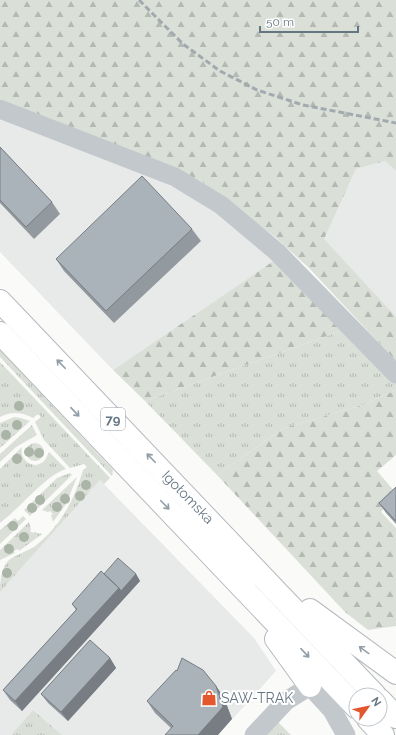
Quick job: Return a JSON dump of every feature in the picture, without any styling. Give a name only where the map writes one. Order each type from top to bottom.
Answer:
[{"type":"main road","name":"Igołomska","points":[[0,301],[367,687]]},
{"type":"main road","name":"Igołomska","points":[[0,333],[212,553],[348,698]]},
{"type":"main road","points":[[226,537],[313,612],[396,673]]},
{"type":"main road","points":[[212,553],[310,686]]},
{"type":"main road","points":[[388,708],[396,717]]},
{"type":"main road","points":[[376,727],[383,735]]},
{"type":"street","points":[[0,109],[175,177],[221,205],[277,252],[396,374]]},
{"type":"street","points":[[254,735],[286,701],[310,686],[332,710],[346,735]]},
{"type":"shaded area","points":[[0,117],[148,174],[208,205],[275,260],[113,370],[0,252]]},
{"type":"shaded area","points":[[385,161],[396,171],[396,361],[310,269],[356,169]]},
{"type":"shaded area","points":[[100,480],[254,638],[276,671],[218,735],[62,735],[33,710],[11,735],[0,735],[0,592]]},
{"type":"green space","points":[[0,0],[396,0],[396,171],[385,161],[356,169],[324,239],[396,317],[396,361],[310,269],[275,237],[202,182],[149,158],[0,99]]},
{"type":"green space","points":[[275,260],[346,329],[145,401],[113,370]]},
{"type":"green space","points":[[346,329],[396,383],[396,390],[363,405],[284,428],[217,475],[145,401]]},
{"type":"green space","points":[[0,350],[113,470],[112,476],[0,357]]},
{"type":"green space","points":[[0,362],[110,478],[104,484],[100,480],[0,592],[2,572],[7,562],[15,556],[34,547],[59,522],[70,503],[83,470],[87,467],[84,464],[70,468],[44,440],[35,422],[41,417],[38,414],[33,418],[25,414],[16,413],[0,417]]},
{"type":"green space","points":[[396,390],[396,455],[377,471],[396,493],[396,496],[381,512],[396,528],[396,626],[368,630],[345,612],[217,475],[284,428],[363,405]]},
{"type":"green space","points":[[14,417],[30,421],[0,448],[0,423]]},
{"type":"green space","points":[[32,425],[37,435],[16,447],[0,462],[0,454]]},
{"type":"green space","points":[[35,443],[41,446],[44,452],[41,458],[35,461],[29,458],[26,452],[29,446]]},
{"type":"green space","points":[[22,447],[23,456],[28,463],[36,465],[40,464],[45,460],[49,452],[66,469],[58,472],[41,485],[0,523],[0,469]]},
{"type":"green space","points":[[70,473],[72,475],[30,516],[24,510],[57,478]]},
{"type":"green space","points":[[77,477],[66,504],[53,522],[51,515],[53,514],[50,511],[48,512],[42,510]]},
{"type":"green space","points":[[23,516],[26,519],[0,544],[0,530],[15,518],[18,521]]},
{"type":"green space","points":[[29,522],[31,529],[30,531],[33,533],[42,534],[19,551],[18,549],[14,551],[15,553],[0,560],[0,550]]},
{"type":"green space","points":[[33,710],[62,735],[11,735]]},
{"type":"green space","points":[[276,720],[291,735],[263,735]]},
{"type":"building","points":[[0,147],[52,202],[26,227],[0,200]]},
{"type":"building","points":[[142,176],[192,229],[106,311],[56,259]]},
{"type":"building","points":[[396,487],[396,521],[379,503]]},
{"type":"building","points":[[118,558],[136,574],[121,591],[104,574]]},
{"type":"building","points":[[101,571],[119,588],[15,701],[3,690],[77,609],[72,604]]},
{"type":"building","points":[[90,640],[110,658],[61,712],[41,694]]},
{"type":"building","points":[[182,658],[203,670],[216,686],[223,707],[198,735],[165,735],[173,726],[147,701],[176,670],[177,671]]},
{"type":"railway","points":[[139,0],[183,44],[220,71],[257,90],[303,105],[396,123]]},
{"type":"place","name":"SAW-TRAK","points":[[209,698]]}]
